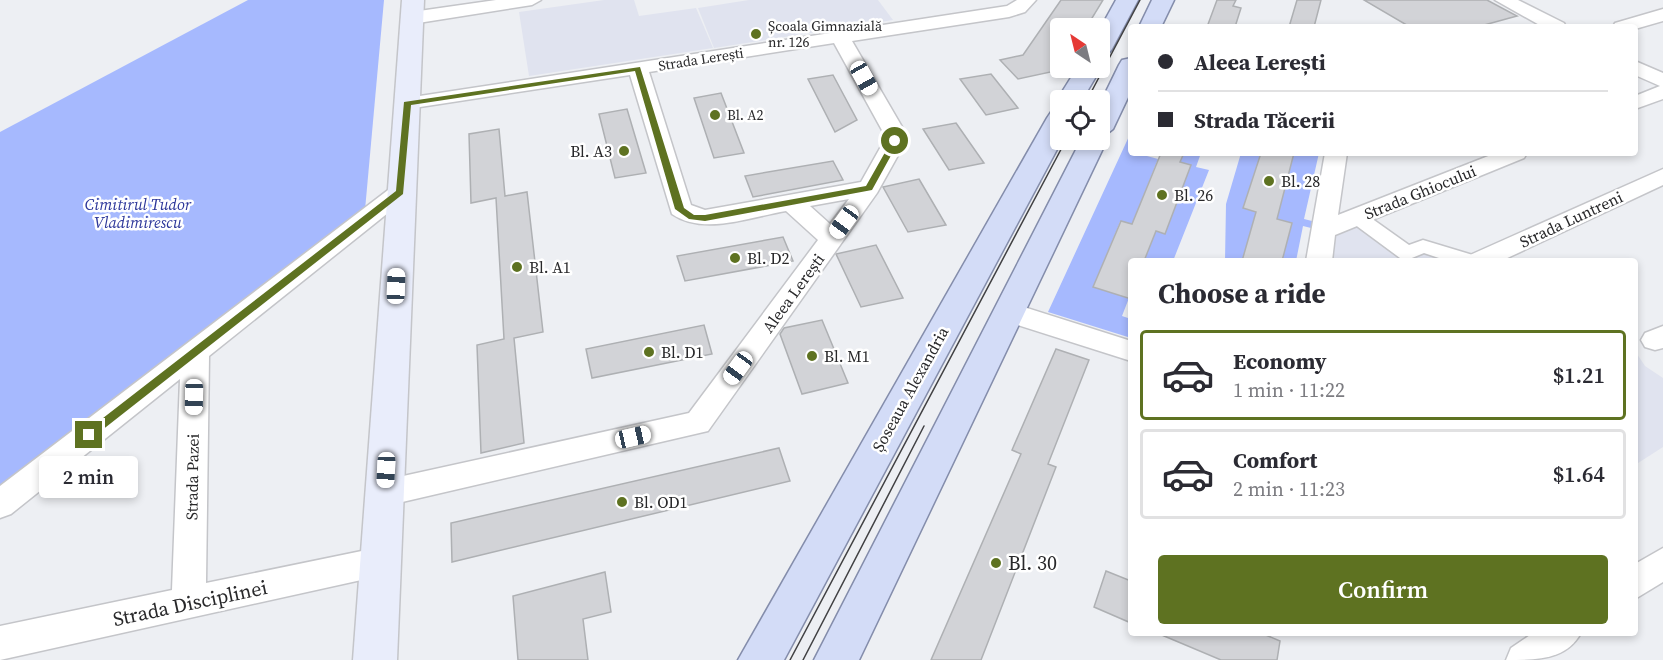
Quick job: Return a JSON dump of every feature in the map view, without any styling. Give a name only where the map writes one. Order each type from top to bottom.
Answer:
[{"type":"main road","points":[[1110,31],[1127,0]]},
{"type":"main road","points":[[1151,24],[1163,0]]},
{"type":"main road","points":[[375,660],[412,9]]},
{"type":"main road","points":[[1110,108],[1128,71]]},
{"type":"main road","name":"Șoseaua Alexandria","points":[[760,660],[1050,136]]},
{"type":"main road","points":[[836,660],[1089,150]]},
{"type":"street","points":[[412,9],[532,0]]},
{"type":"street","name":"Strada Lerești","points":[[407,103],[1009,10],[1019,8],[1027,0]]},
{"type":"street","points":[[1513,1],[1552,24]]},
{"type":"street","points":[[1632,24],[1663,15]]},
{"type":"street","name":"Aleea Lerești","points":[[385,493],[698,423],[869,188],[895,141],[894,132],[840,37]]},
{"type":"street","points":[[1638,68],[1663,81]]},
{"type":"street","points":[[638,69],[680,209],[685,214],[705,218],[869,188]]},
{"type":"street","points":[[1638,103],[1663,92]]},
{"type":"street","points":[[1319,258],[1336,156]]},
{"type":"street","name":"Strada Ghiocului","points":[[1324,230],[1509,156]]},
{"type":"street","name":"Strada Luntreni","points":[[1485,258],[1663,176]]},
{"type":"street","points":[[0,504],[400,192]]},
{"type":"street","points":[[791,202],[831,240]]},
{"type":"street","points":[[1357,217],[1407,253],[1423,246],[1460,258]]},
{"type":"street","points":[[1008,312],[1128,350]]},
{"type":"street","name":"Strada Pazei","points":[[189,603],[195,352]]},
{"type":"street","name":"Strada Disciplinei","points":[[0,643],[381,562]]},
{"type":"street","points":[[1638,581],[1663,563]]},
{"type":"street","points":[[1524,660],[1559,636]]},
{"type":"shaded area","points":[[604,0],[634,0],[639,16],[696,8],[713,48],[529,76],[519,12]]},
{"type":"shaded area","name":"Școala Gimnazială nr. 126","points":[[749,0],[878,0],[893,20],[714,48],[698,8]]},
{"type":"shaded area","points":[[1365,226],[1407,256],[1421,250],[1461,258],[1330,258],[1334,231]]},
{"type":"shaded area","points":[[1638,356],[1645,366],[1663,378],[1663,447],[1638,463]]},
{"type":"green space","name":"Cimitirul Tudor Vladimirescu","points":[[248,0],[384,0],[365,210],[0,488],[0,132]]},
{"type":"green space","points":[[1128,139],[1128,156],[1147,156],[1158,159],[1132,224],[1120,222],[1093,287],[1128,298],[1122,316],[1128,318],[1128,337],[1048,312]]},
{"type":"green space","points":[[1183,156],[1200,156],[1196,167],[1209,170],[1174,258],[1145,258],[1156,231],[1165,233],[1190,166],[1180,162]]},
{"type":"green space","points":[[1240,156],[1260,156],[1243,208],[1256,212],[1243,258],[1225,258],[1226,204]]},
{"type":"green space","points":[[1293,156],[1318,156],[1304,219],[1320,223],[1319,230],[1303,226],[1297,258],[1283,258],[1292,223],[1277,219]]},
{"type":"building","points":[[1061,0],[1103,0],[1092,18],[1050,18],[1050,72],[1018,79],[1000,60],[1023,55]]},
{"type":"building","points":[[1217,0],[1236,0],[1233,6],[1241,8],[1236,24],[1208,24]]},
{"type":"building","points":[[1297,0],[1321,0],[1315,24],[1290,24]]},
{"type":"building","points":[[1364,0],[1487,0],[1517,16],[1488,24],[1405,24]]},
{"type":"building","points":[[991,74],[1018,108],[986,115],[960,79]]},
{"type":"building","points":[[833,75],[857,120],[835,132],[808,79]]},
{"type":"building","points":[[721,93],[744,153],[714,158],[694,98]]},
{"type":"building","points":[[627,109],[646,173],[615,178],[599,114]]},
{"type":"building","points":[[956,123],[984,163],[949,170],[923,129]]},
{"type":"building","name":"Bl. A1","points":[[499,129],[505,196],[527,192],[543,332],[514,338],[524,443],[481,453],[477,345],[504,339],[496,198],[471,203],[469,134]]},
{"type":"building","points":[[1160,156],[1183,156],[1180,162],[1191,165],[1165,234],[1156,231],[1145,258],[1128,258],[1128,298],[1093,287],[1121,221],[1132,224]]},
{"type":"building","name":"Bl. 28","points":[[1260,156],[1293,156],[1277,219],[1292,223],[1283,258],[1243,258],[1256,212],[1243,208]]},
{"type":"building","points":[[833,161],[843,180],[753,197],[745,176]]},
{"type":"building","points":[[919,179],[946,225],[908,232],[883,187]]},
{"type":"building","name":"Bl. D2","points":[[783,237],[793,261],[685,281],[677,256]]},
{"type":"building","points":[[876,245],[903,298],[861,307],[836,254]]},
{"type":"building","name":"Bl. M1","points":[[822,320],[848,383],[802,394],[780,334],[784,328]]},
{"type":"building","name":"Bl. D1","points":[[704,325],[712,354],[592,378],[586,349]]},
{"type":"building","name":"Bl. 30","points":[[1056,349],[1089,360],[1048,464],[1056,467],[981,660],[931,660],[1021,454],[1012,450]]},
{"type":"building","name":"Bl. OD1","points":[[779,448],[790,481],[452,562],[451,523]]},
{"type":"building","points":[[1106,571],[1128,580],[1128,622],[1094,607]]},
{"type":"building","points":[[605,572],[611,612],[583,619],[588,660],[518,660],[513,596]]},
{"type":"building","points":[[1164,636],[1268,636],[1280,641],[1277,660],[1221,660]]},
{"type":"tram line","points":[[1092,90],[1140,0]]},
{"type":"tram line","points":[[790,660],[1061,150]]},
{"type":"tram line","points":[[803,660],[924,426]]},
{"type":"place","name":"Școala Gimnazială nr. 126","points":[[756,34]]},
{"type":"place","name":"Bl. A2","points":[[715,115]]},
{"type":"place","name":"Bl. A3","points":[[624,151]]},
{"type":"place","name":"Bl. 28","points":[[1269,181]]},
{"type":"place","name":"Bl. 26","points":[[1162,195]]},
{"type":"place","name":"Bl. D2","points":[[735,258]]},
{"type":"place","name":"Bl. A1","points":[[517,267]]},
{"type":"place","name":"Bl. D1","points":[[649,352]]},
{"type":"place","name":"Bl. M1","points":[[812,356]]},
{"type":"place","name":"Bl. OD1","points":[[622,502]]},
{"type":"place","name":"Bl. 30","points":[[996,563]]},
{"type":"route","points":[[89,435],[400,192],[407,103],[638,69],[680,209],[692,217],[705,218],[869,188],[895,141]]}]
